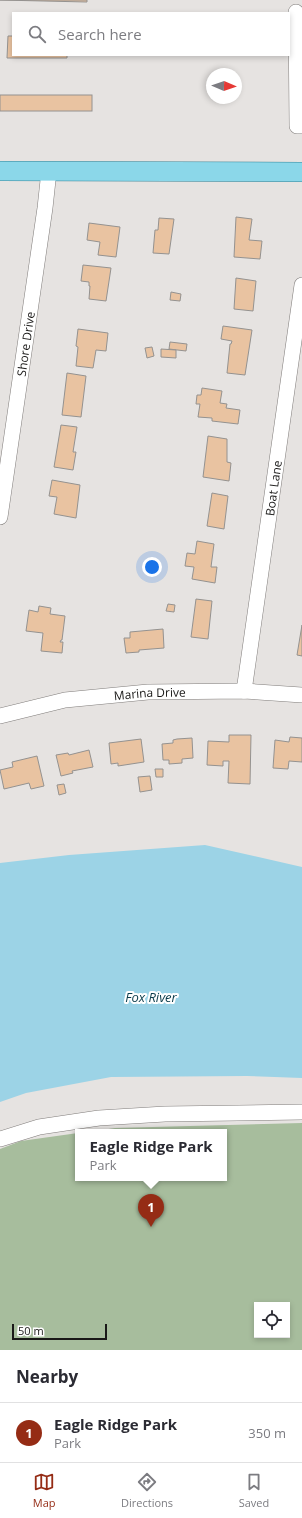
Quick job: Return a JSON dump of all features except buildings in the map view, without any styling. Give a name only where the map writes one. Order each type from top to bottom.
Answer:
[{"type":"main road","points":[[0,171],[302,172]]},
{"type":"street","points":[[297,8],[297,126],[302,126]]},
{"type":"street","name":"Shore Drive","points":[[0,517],[44,216],[49,171]]},
{"type":"street","name":"Boat Lane","points":[[244,691],[302,285]]},
{"type":"street","name":"Marina Drive","points":[[0,716],[73,699],[148,692],[244,691],[302,694]]},
{"type":"street","points":[[0,1139],[40,1127],[98,1118],[165,1114],[302,1112]]},
{"type":"green space","points":[[302,1123],[302,1350],[0,1350],[0,1149],[21,1141],[75,1133],[75,1181],[227,1181],[227,1129],[108,1129]]},
{"type":"water","name":"Fox River","points":[[205,845],[302,867],[302,1078],[247,1076],[111,1077],[26,1093],[0,1102],[0,863],[69,855]]},
{"type":"place","name":"Eagle Ridge Park","points":[[151,1227]]}]
